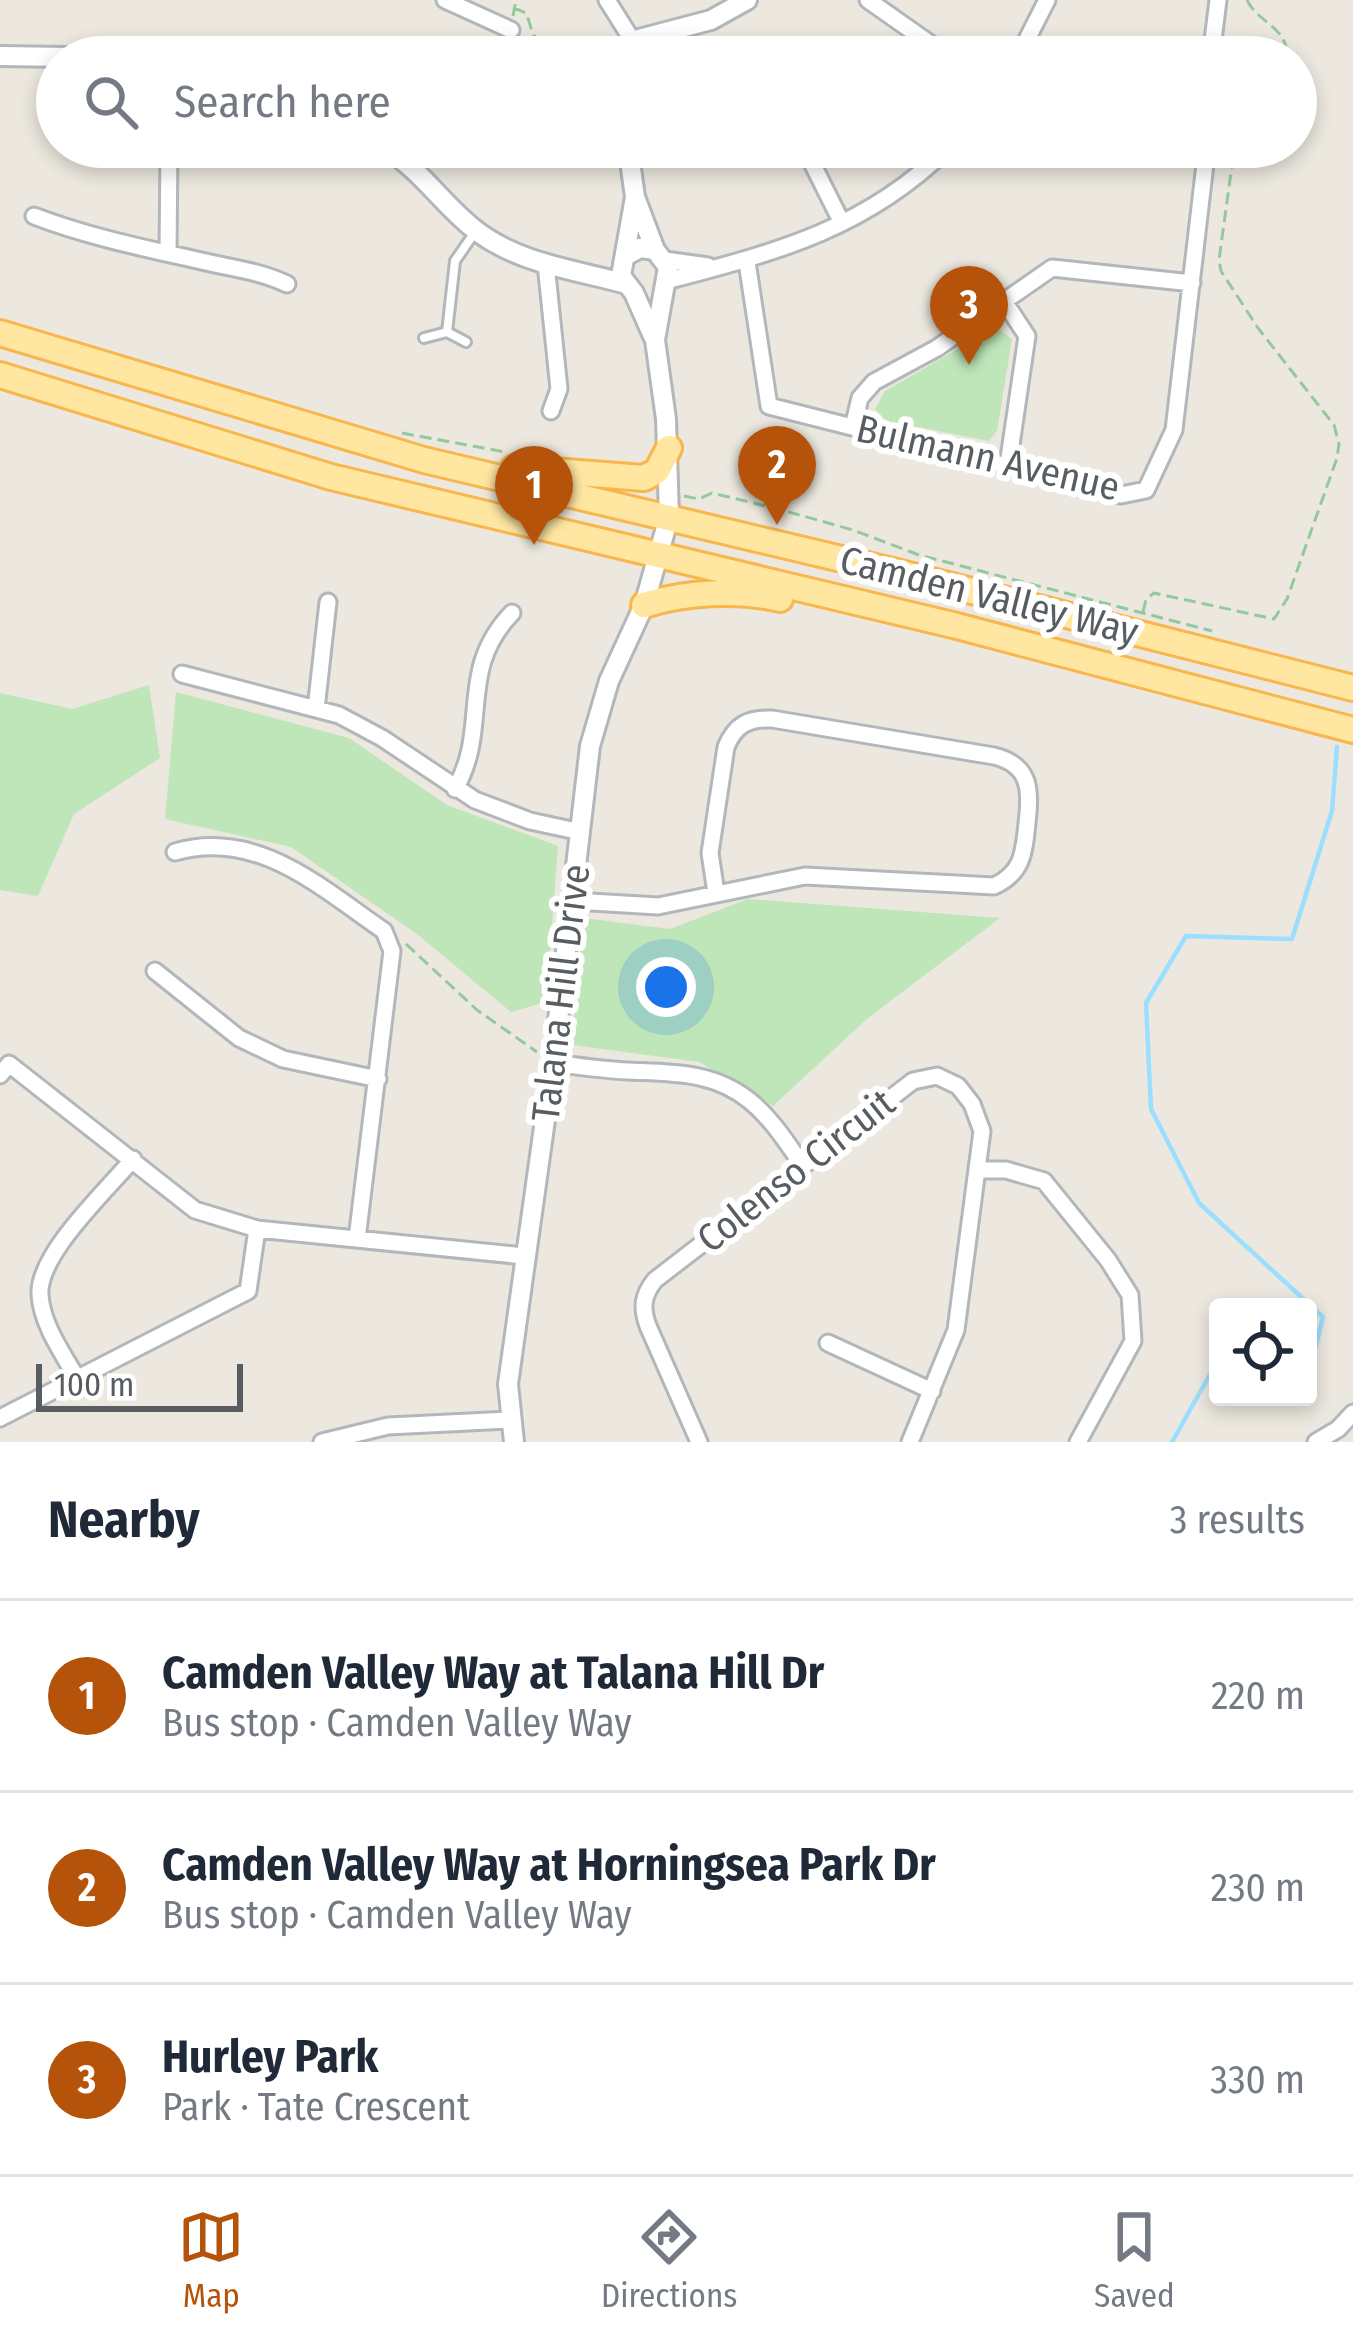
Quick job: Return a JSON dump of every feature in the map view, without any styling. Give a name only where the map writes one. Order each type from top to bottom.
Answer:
[{"type":"main road","name":"Camden Valley Way","points":[[0,333],[346,439],[1353,688]]},
{"type":"main road","name":"Camden Valley Way","points":[[0,375],[309,472],[953,625],[1353,730]]},
{"type":"main road","points":[[346,439],[520,469],[644,478],[657,471],[669,448]]},
{"type":"main road","points":[[644,605],[678,596],[758,594],[901,629],[953,625]]},
{"type":"street","points":[[445,0],[511,30]]},
{"type":"street","points":[[607,0],[618,36]]},
{"type":"street","points":[[647,36],[711,20],[748,0]]},
{"type":"street","points":[[868,0],[920,36]]},
{"type":"street","points":[[1029,36],[1047,0]]},
{"type":"street","points":[[1213,36],[1217,0]]},
{"type":"street","points":[[0,56],[36,57]]},
{"type":"street","points":[[168,253],[169,168]]},
{"type":"street","points":[[413,168],[476,230],[509,251],[649,295],[664,285],[747,262],[842,223],[888,199],[924,168]]},
{"type":"street","points":[[631,168],[635,197],[660,255],[664,285],[655,340]]},
{"type":"street","points":[[814,168],[842,223]]},
{"type":"street","name":"Bulmann Avenue","points":[[747,262],[769,406],[1121,495],[1146,490],[1174,430],[1205,168]]},
{"type":"street","points":[[635,197],[625,258],[629,288],[655,340]]},
{"type":"street","points":[[34,216],[61,227],[262,272],[287,284]]},
{"type":"street","points":[[569,268],[625,258],[640,248],[717,268]]},
{"type":"street","points":[[546,264],[559,389],[551,412]]},
{"type":"street","points":[[853,427],[860,398],[874,382],[937,348],[1052,268],[1192,283]]},
{"type":"street","points":[[1004,301],[1028,336],[1008,465]]},
{"type":"street","name":"Talana Hill Drive","points":[[514,1442],[508,1384],[597,716],[644,605],[668,517],[669,448],[655,340]]},
{"type":"street","points":[[316,709],[328,602]]},
{"type":"street","points":[[455,789],[467,765],[484,648],[512,613]]},
{"type":"street","points":[[182,674],[360,725],[455,789],[516,817],[581,832]]},
{"type":"street","points":[[574,901],[658,906],[805,876],[994,886],[1012,875],[1023,857],[1031,793],[1028,781],[1016,764],[994,756],[772,719],[746,721],[726,747],[710,853],[716,893]]},
{"type":"street","points":[[175,852],[196,845],[232,847],[275,858],[384,931],[392,951],[357,1239]]},
{"type":"street","points":[[155,971],[239,1038],[283,1059],[378,1079]]},
{"type":"street","points":[[554,1063],[710,1078],[761,1111],[803,1166]]},
{"type":"street","points":[[5,1070],[134,1159],[195,1210],[257,1229],[524,1256]]},
{"type":"street","name":"Colenso Circuit","points":[[699,1442],[644,1314],[646,1292],[655,1280],[913,1081],[937,1076],[958,1086],[980,1117],[982,1148],[962,1306],[950,1351],[910,1442]]},
{"type":"street","points":[[77,1380],[47,1325],[39,1293],[45,1264],[134,1159]]},
{"type":"street","points":[[977,1170],[1006,1170],[1045,1181],[1130,1294],[1133,1341],[1078,1442]]},
{"type":"street","points":[[0,1418],[248,1292],[257,1229]]},
{"type":"street","points":[[828,1343],[932,1391]]},
{"type":"street","points":[[1317,1442],[1353,1413]]},
{"type":"street","points":[[322,1442],[509,1420]]},
{"type":"lane","points":[[447,332],[455,261],[476,230]]},
{"type":"lane","points":[[424,338],[447,332],[466,342]]},
{"type":"path","points":[[1246,0],[1282,36]]},
{"type":"path","points":[[514,8],[526,14],[532,36]]},
{"type":"path","points":[[1142,613],[1146,599],[1154,593],[1274,620],[1287,599],[1337,458],[1334,425],[1258,328],[1221,271],[1232,168]]},
{"type":"path","points":[[385,431],[438,436],[513,454]]},
{"type":"path","points":[[688,497],[699,499],[712,493],[778,509],[919,555],[1227,635]]},
{"type":"path","points":[[384,931],[417,950],[477,1010],[554,1063]]},
{"type":"green space","points":[[996,327],[1012,339],[997,431],[989,441],[887,421],[875,409],[885,391]]},
{"type":"green space","points":[[149,685],[160,758],[74,814],[38,896],[0,890],[0,693],[72,709]]},
{"type":"green space","points":[[176,692],[349,738],[447,805],[558,846],[546,1002],[511,1012],[417,934],[291,847],[165,819]]},
{"type":"green space","points":[[748,899],[1000,918],[868,1018],[773,1106],[699,1062],[572,1045],[583,918],[670,929]]},
{"type":"waterway","points":[[1302,1298],[1199,1203],[1151,1109],[1146,1003],[1186,936],[1292,939],[1332,811],[1337,747]]},
{"type":"waterway","points":[[1317,1311],[1323,1317],[1317,1342]]},
{"type":"waterway","points":[[1172,1442],[1209,1376]]},
{"type":"place","name":"Hurley Park","points":[[969,365]]},
{"type":"place","name":"Camden Valley Way at Horningsea Park Dr","points":[[777,525]]},
{"type":"place","name":"Camden Valley Way at Talana Hill Dr","points":[[534,545]]}]
